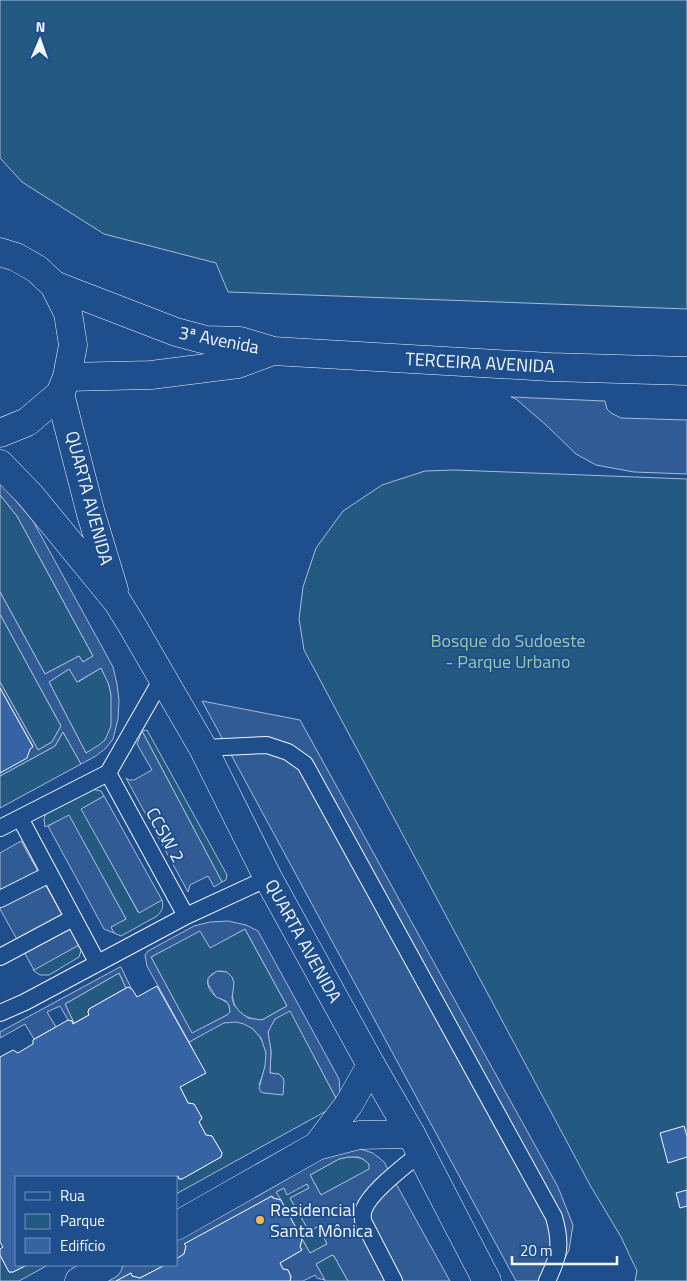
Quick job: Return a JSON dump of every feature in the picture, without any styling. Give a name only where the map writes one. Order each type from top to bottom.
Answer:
[{"type":"main road","points":[[0,252],[16,257],[37,269],[54,285],[68,313],[73,345],[64,386],[27,422],[0,433]]},
{"type":"main road","name":"3ª Avenida","points":[[54,285],[176,332],[206,340],[240,342],[273,351]]},
{"type":"main road","name":"3ª Avenida","points":[[64,386],[238,364],[273,351]]},
{"type":"main road","name":"TERCEIRA AVENIDA","points":[[273,351],[550,367],[687,371]]},
{"type":"main road","name":"QUARTA AVENIDA","points":[[64,386],[91,514],[117,601]]},
{"type":"main road","name":"QUARTA AVENIDA","points":[[0,464],[30,495],[117,601],[163,677],[203,748],[268,878],[415,1144],[486,1281]]},
{"type":"main road","points":[[317,1146],[349,1104],[371,1066]]},
{"type":"main road","points":[[178,1225],[317,1146],[359,1135],[415,1144]]},
{"type":"main road","points":[[79,1281],[106,1266]]},
{"type":"lane","points":[[0,828],[108,773],[163,677]]},
{"type":"lane","points":[[203,748],[267,745],[288,752],[305,764],[554,1217],[558,1232],[559,1248],[556,1262],[546,1281]]},
{"type":"lane","name":"CCSW 2","points":[[108,773],[186,916]]},
{"type":"lane","points":[[20,818],[97,962]]},
{"type":"lane","points":[[0,899],[50,874]]},
{"type":"lane","points":[[0,1013],[25,1002],[186,916],[268,878]]},
{"type":"lane","points":[[0,958],[73,918]]},
{"type":"lane","points":[[394,1281],[363,1221],[362,1212],[415,1144]]},
{"type":"green space","points":[[0,0],[687,0],[687,309],[228,292],[216,263],[104,234],[22,182],[0,158]]},
{"type":"green space","name":"Bosque do Sudoeste - Parque Urbano","points":[[455,470],[687,479],[687,1281],[635,1281],[637,1271],[621,1237],[590,1185],[304,650],[299,619],[303,587],[316,548],[343,511],[382,485],[425,471]]},
{"type":"green space","points":[[0,495],[17,516],[93,656],[83,662],[79,656],[45,674],[0,592]]},
{"type":"green space","points":[[0,614],[61,726],[52,742],[38,750],[0,682]]},
{"type":"green space","points":[[101,668],[111,692],[113,706],[111,728],[103,742],[86,753],[49,682],[69,669],[78,682]]},
{"type":"green space","points":[[147,730],[227,875],[226,880],[222,882],[142,731]]},
{"type":"green space","points":[[63,732],[81,764],[0,808],[0,776],[55,746]]},
{"type":"green space","points":[[92,789],[101,791],[104,796],[82,809],[138,912],[162,900],[163,902],[162,909],[157,916],[121,936],[114,933],[110,927],[126,919],[69,816],[45,827],[44,819],[46,813]]},
{"type":"green space","points":[[245,929],[287,1006],[262,1020],[252,1019],[243,1015],[234,1004],[233,980],[229,974],[222,971],[214,973],[208,981],[209,989],[214,995],[229,1005],[230,1012],[192,1034],[151,957],[200,930],[210,947]]},
{"type":"green space","points":[[79,945],[82,948],[79,957],[49,975],[40,975],[34,971],[33,969]]},
{"type":"green space","points":[[119,973],[126,988],[89,1009],[89,1015],[74,1023],[65,1004]]},
{"type":"green space","points":[[290,1010],[337,1100],[328,1110],[178,1193],[178,1176],[179,1179],[182,1179],[221,1157],[222,1153],[212,1136],[206,1135],[199,1122],[202,1118],[194,1104],[188,1103],[180,1087],[205,1073],[189,1042],[226,1022],[241,1022],[255,1031],[264,1044],[266,1059],[259,1085],[284,1079],[279,1074],[270,1073],[271,1051],[268,1036],[269,1028],[276,1018]]},
{"type":"green space","points":[[357,1157],[364,1160],[369,1164],[370,1169],[321,1195],[310,1175],[339,1159]]},
{"type":"green space","points":[[307,1184],[309,1188],[290,1198],[309,1231],[319,1226],[327,1244],[310,1253],[276,1192],[284,1188],[287,1194]]},
{"type":"green space","points":[[0,1255],[9,1272],[25,1266],[46,1266],[19,1281],[0,1281]]},
{"type":"green space","points":[[332,1255],[348,1281],[325,1281],[316,1264]]},
{"type":"shaded area","points":[[511,397],[605,401],[607,409],[621,418],[687,420],[687,474],[634,472],[596,465],[576,454],[546,425],[516,399]]},
{"type":"shaded area","points":[[0,482],[33,521],[113,667],[119,700],[118,719],[113,739],[96,756],[81,764],[63,732],[55,746],[0,776],[0,773],[33,746],[0,688],[0,682],[38,750],[52,742],[61,726],[0,614],[0,592],[45,674],[79,656],[83,662],[93,656],[17,516],[0,495]],"holes":[[[101,668],[109,685],[111,695],[111,726],[105,740],[86,753],[49,682],[69,669],[77,682]]]},
{"type":"shaded area","points":[[202,701],[300,720],[558,1187],[573,1225],[569,1250],[554,1281],[516,1281]]},
{"type":"shaded area","points":[[142,731],[222,882],[214,887],[208,876],[190,885],[188,892],[126,778],[134,780],[152,770],[137,744]]},
{"type":"shaded area","points":[[104,796],[162,900],[139,913],[81,809]]},
{"type":"shaded area","points":[[69,815],[126,919],[111,927],[114,933],[104,929],[48,826]]},
{"type":"shaded area","points":[[21,841],[79,945],[34,970],[0,909],[0,853]]},
{"type":"shaded area","points":[[228,921],[246,925],[258,931],[339,1079],[340,1091],[337,1100],[290,1011],[275,1019],[268,1032],[271,1051],[270,1073],[279,1074],[283,1078],[283,1095],[264,1093],[259,1088],[265,1066],[266,1053],[261,1038],[253,1029],[236,1022],[224,1023],[189,1042],[147,966],[145,955],[148,951],[194,926],[210,922]],"holes":[[[245,929],[287,1006],[262,1020],[248,1018],[234,1005],[232,998],[234,983],[232,977],[227,972],[217,971],[208,978],[208,984],[216,997],[226,1001],[230,1012],[192,1033],[151,957],[200,931],[210,948]]]},
{"type":"shaded area","points":[[120,967],[131,988],[126,988],[119,973],[65,1004],[74,1023],[73,1024],[72,1021],[68,1020],[60,1006],[47,1012],[56,1027],[34,1039],[25,1024],[0,1038],[0,1032]]},
{"type":"shaded area","points":[[357,1148],[373,1153],[384,1162],[450,1281],[348,1281],[332,1255],[316,1264],[325,1280],[317,1278],[315,1275],[303,1281],[290,1281],[291,1277],[288,1270],[283,1269],[280,1263],[302,1250],[300,1247],[302,1239],[310,1253],[327,1244],[319,1226],[309,1231],[290,1198],[309,1188],[307,1184],[287,1195],[284,1188],[276,1192],[281,1200],[272,1196],[185,1244],[184,1254],[178,1258],[178,1236],[338,1150]],"holes":[[[348,1157],[363,1159],[369,1164],[369,1169],[321,1195],[310,1175],[339,1159]]]},
{"type":"shaded area","points":[[124,1266],[163,1266],[140,1278],[132,1276],[131,1273],[116,1281],[97,1281]]},
{"type":"building","points":[[0,688],[33,747],[30,749],[27,758],[0,773]]},
{"type":"building","points":[[157,986],[206,1073],[180,1087],[188,1103],[194,1104],[202,1118],[199,1122],[206,1135],[212,1136],[222,1153],[221,1157],[182,1179],[179,1179],[178,1176],[15,1176],[15,1266],[25,1266],[9,1272],[0,1255],[0,1249],[3,1247],[0,1242],[0,1057],[13,1050],[18,1053],[33,1044],[33,1040],[68,1020],[72,1021],[73,1024],[89,1015],[89,1009],[128,987],[132,989],[137,997]]},
{"type":"building","points":[[684,1126],[687,1136],[687,1157],[668,1163],[660,1133]]},
{"type":"building","points":[[687,1190],[687,1206],[680,1208],[676,1193]]},
{"type":"building","name":"Residencial Santa Mônica","points":[[272,1196],[281,1200],[302,1239],[300,1247],[302,1250],[280,1263],[283,1269],[288,1270],[291,1277],[290,1281],[116,1281],[131,1273],[132,1276],[140,1278],[163,1266],[178,1266],[178,1258],[184,1254],[186,1246],[184,1244]]},
{"type":"place","name":"Residencial Santa Mônica","points":[[260,1220]]}]
